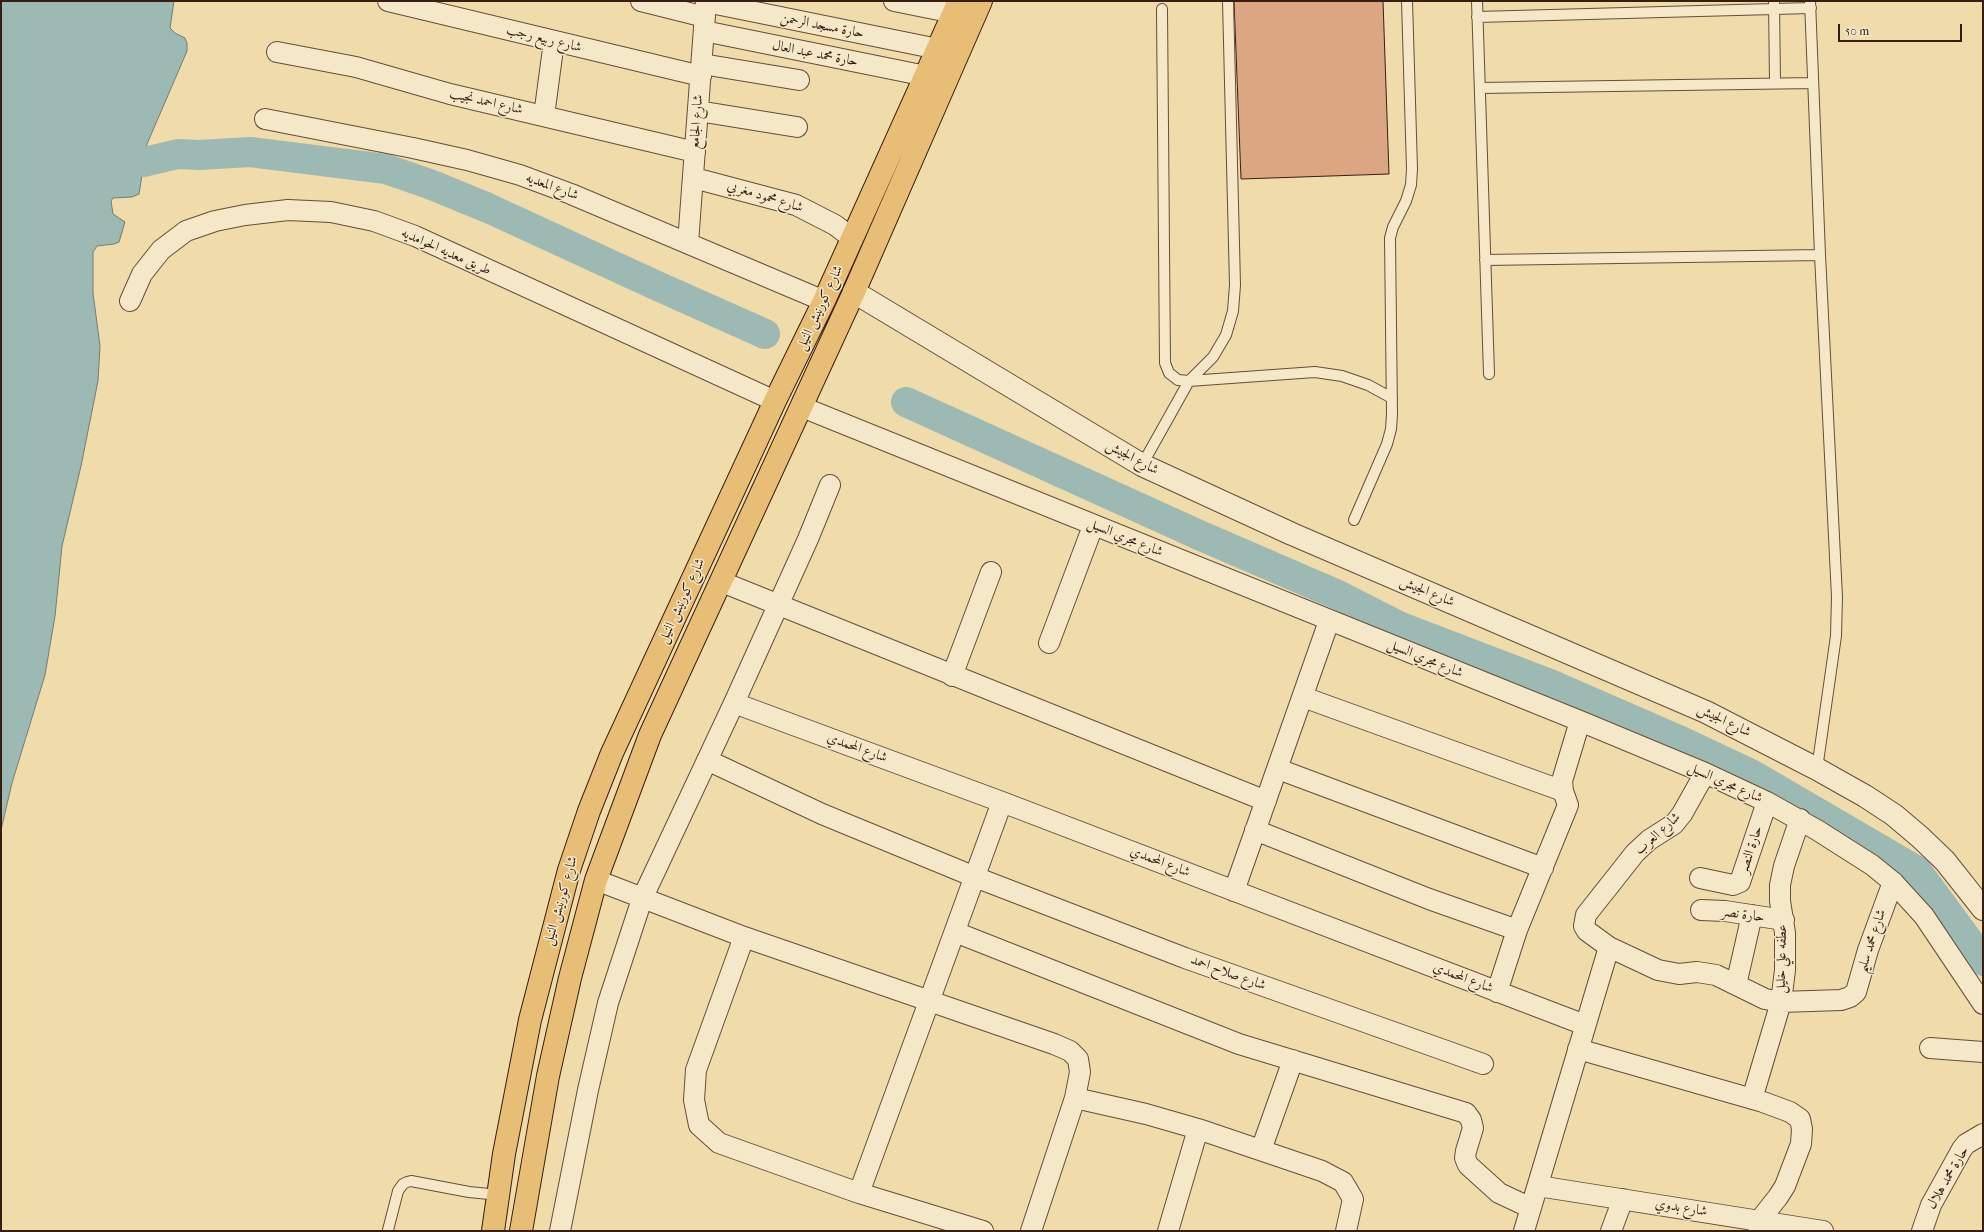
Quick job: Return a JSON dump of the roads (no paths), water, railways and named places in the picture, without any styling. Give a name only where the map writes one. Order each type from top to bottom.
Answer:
[{"type":"highway","name":"شارع كورنيش النيل","points":[[521,1231],[538,1130],[558,1027],[570,978],[596,880],[650,735],[722,582],[854,292],[981,1]]},
{"type":"highway","name":"شارع كورنيش النيل","points":[[494,1231],[504,1154],[518,1078],[542,970],[569,870],[589,811],[612,753],[775,401],[824,301],[957,7]]},
{"type":"highway","points":[[499,1195],[527,1200]]},
{"type":"street","name":"شارع ربيع رجب","points":[[388,1],[554,41],[701,70],[799,80]]},
{"type":"street","points":[[641,1],[706,13]]},
{"type":"street","points":[[894,1],[957,7]]},
{"type":"street","name":"حارة مسجد الرحمن","points":[[706,13],[938,49]]},
{"type":"street","name":"شارع الجامع","points":[[688,243],[706,13]]},
{"type":"street","name":"حارة محمد عبد العال","points":[[706,13],[926,76]]},
{"type":"street","points":[[544,116],[554,41]]},
{"type":"street","name":"شارع احمد نجيب","points":[[277,52],[356,67],[450,94],[695,152]]},
{"type":"street","points":[[698,111],[797,127]]},
{"type":"street","name":"شارع المعديه","points":[[265,119],[421,150],[520,175],[571,194],[824,301]]},
{"type":"street","name":"شارع محمود مغربي","points":[[694,178],[796,205],[835,225],[852,238]]},
{"type":"street","name":"طريق معديه الحوامديه","points":[[130,302],[142,274],[162,250],[186,231],[215,221],[245,215],[288,210],[331,212],[374,221],[415,236],[775,401]]},
{"type":"street","name":"شارع الجيش","points":[[854,292],[1142,464],[1292,534],[1706,712],[1817,769],[1865,796],[1894,815],[1920,836],[1945,861],[1983,909]]},
{"type":"street","name":"شارع مجري السيل","points":[[802,407],[1580,721],[1705,773],[1767,802],[1800,819],[1872,865],[1893,882],[1924,916],[1983,1004]]},
{"type":"street","points":[[560,1231],[588,1090],[608,1003],[642,899],[734,703],[777,604],[808,539],[830,485]]},
{"type":"street","points":[[1049,643],[1094,526]]},
{"type":"street","points":[[952,676],[991,572]]},
{"type":"street","points":[[722,582],[952,676],[1266,801]]},
{"type":"street","points":[[1234,891],[1330,621]]},
{"type":"street","points":[[1303,697],[1563,791]]},
{"type":"street","name":"شارع المحمدي","points":[[734,703],[1002,802],[1585,1025]]},
{"type":"street","points":[[1497,992],[1517,930],[1568,805],[1563,791],[1562,780],[1580,721]]},
{"type":"street","name":"شارع صلاح احمد","points":[[707,760],[822,814],[975,877],[1185,958],[1483,1064]]},
{"type":"street","points":[[1278,769],[1543,868]]},
{"type":"street","name":"شارع العرب","points":[[1609,947],[1587,931],[1584,926],[1586,915],[1635,853],[1649,840],[1674,824],[1682,814],[1705,773]]},
{"type":"street","points":[[859,1193],[1002,802]]},
{"type":"street","name":"حارة النصر","points":[[1700,878],[1733,885],[1740,882],[1767,802]]},
{"type":"street","name":"عطفه علي خليل","points":[[1752,1099],[1781,1002],[1786,949],[1784,920],[1780,901],[1781,874],[1800,819]]},
{"type":"street","points":[[1255,830],[1429,898],[1517,930]]},
{"type":"street","points":[[596,880],[744,937],[929,1000],[1070,1051],[1078,1059],[1080,1072],[1075,1098],[1030,1231]]},
{"type":"street","name":"شارع محمد سليم","points":[[1781,1002],[1841,1000],[1850,997],[1856,992],[1877,923],[1893,882]]},
{"type":"street","name":"حارة نصر","points":[[1701,910],[1784,920]]},
{"type":"street","points":[[1736,985],[1752,915]]},
{"type":"street","points":[[955,932],[1239,1044],[1466,1113],[1471,1120],[1473,1128],[1465,1158],[1468,1165],[1499,1193],[1531,1208]]},
{"type":"street","points":[[744,937],[696,1070],[694,1100],[700,1125],[719,1142],[859,1193],[926,1222],[984,1231]]},
{"type":"street","points":[[1524,1231],[1609,947],[1658,970],[1679,974],[1707,973],[1725,979],[1754,995],[1781,1002]]},
{"type":"street","points":[[1930,1048],[1983,1052]]},
{"type":"street","points":[[1578,1049],[1752,1099],[1790,1112],[1800,1119],[1802,1129],[1801,1144],[1785,1186],[1759,1226]]},
{"type":"street","points":[[1260,1150],[1292,1060]]},
{"type":"street","points":[[1075,1098],[1146,1114],[1198,1129],[1322,1171],[1343,1182],[1353,1199],[1346,1231]]},
{"type":"street","points":[[1168,1231],[1198,1129]]},
{"type":"street","name":"حارة محمد هلال","points":[[1922,1231],[1931,1205],[1962,1149],[1966,1144],[1983,1134]]},
{"type":"street","name":"شارع بدوي","points":[[1538,1186],[1623,1199],[1759,1226],[1824,1231]]},
{"type":"street","points":[[1611,1231],[1623,1199]]},
{"type":"lane","points":[[1142,464],[1189,381],[1213,357],[1226,335],[1234,311],[1235,285],[1228,1]]},
{"type":"lane","points":[[1354,520],[1387,444],[1391,429],[1390,238],[1392,226],[1406,201],[1411,185],[1412,169],[1407,1]]},
{"type":"lane","points":[[1477,1],[1489,374]]},
{"type":"lane","points":[[1477,17],[1774,5],[1811,5],[1820,255],[1838,597],[1836,636],[1817,769]]},
{"type":"lane","points":[[1774,5],[1775,83]]},
{"type":"lane","points":[[1162,9],[1165,363],[1169,373],[1178,380],[1189,381],[1315,372],[1342,376],[1368,385],[1392,398]]},
{"type":"lane","points":[[1480,88],[1813,83]]},
{"type":"lane","points":[[1485,260],[1820,255]]},
{"type":"lane","points":[[388,1230],[398,1191],[403,1184],[407,1182],[411,1181],[469,1192],[499,1195]]},
{"type":"water","points":[[1,1],[174,1],[170,28],[175,33],[185,38],[187,43],[187,51],[147,144],[139,194],[132,197],[113,198],[111,201],[113,214],[125,222],[119,242],[97,246],[93,252],[93,293],[100,346],[98,381],[81,466],[62,546],[55,616],[45,675],[12,783],[1,830]]},
{"type":"waterway","points":[[144,162],[178,154],[199,155],[250,152],[386,169],[432,185],[488,208],[765,334]]},
{"type":"waterway","points":[[906,402],[1199,535],[1338,595],[1401,627],[1550,684],[1683,742],[1751,774],[1917,871],[1983,961]]}]
